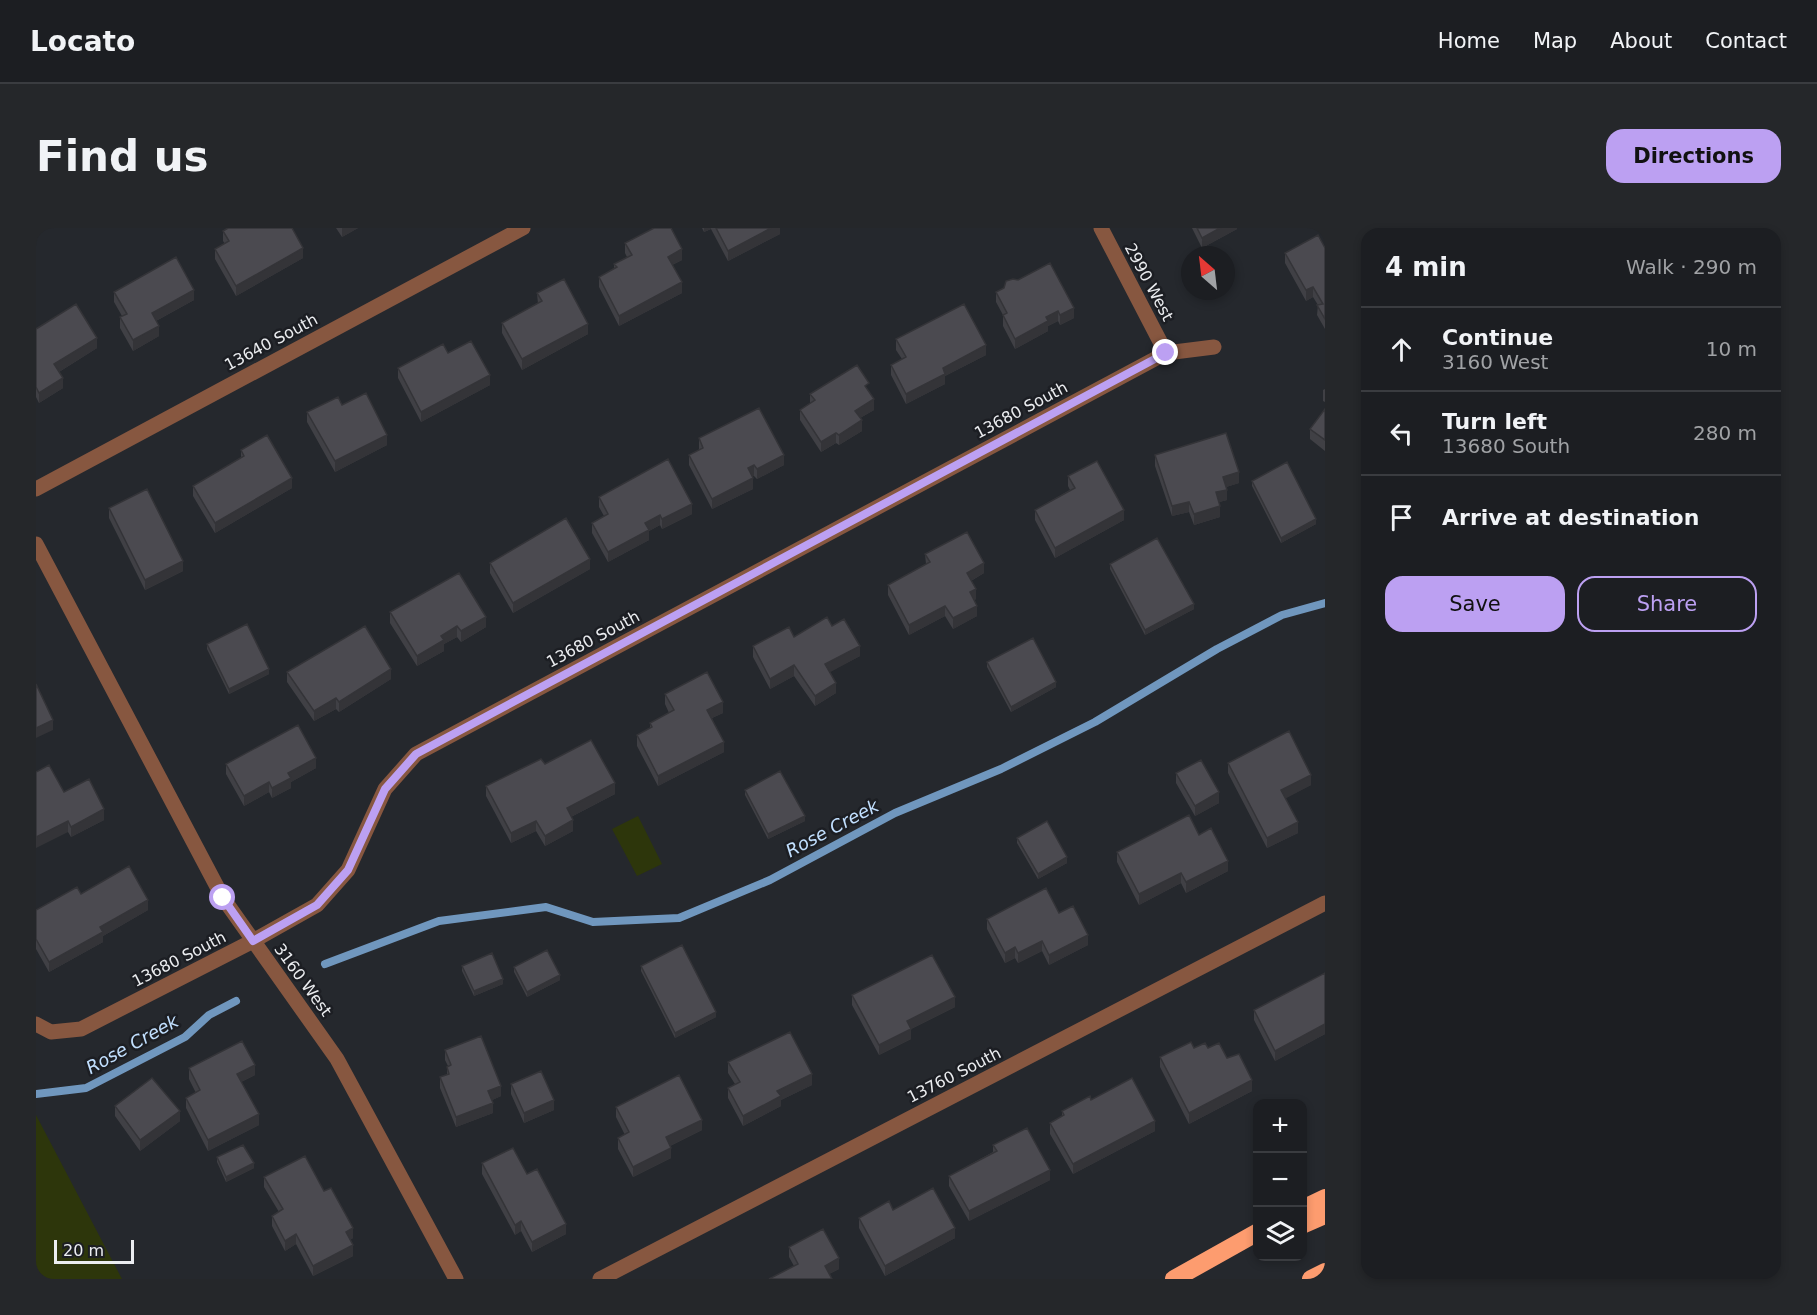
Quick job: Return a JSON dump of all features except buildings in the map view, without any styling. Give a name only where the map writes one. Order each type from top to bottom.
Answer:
[{"type":"highway","points":[[1306,1207],[1325,1198]]},
{"type":"highway","points":[[1307,1223],[1325,1215]]},
{"type":"highway","points":[[1174,1279],[1253,1234]]},
{"type":"highway","points":[[1190,1279],[1253,1248]]},
{"type":"highway","points":[[1311,1279],[1325,1274]]},
{"type":"highway","points":[[1316,1279],[1325,1274]]},
{"type":"street","name":"13640 South","points":[[36,489],[523,228]]},
{"type":"street","name":"2990 West","points":[[1101,228],[1166,353]]},
{"type":"street","name":"13680 South","points":[[36,1024],[51,1032],[81,1029],[253,941],[317,905],[348,870],[385,789],[416,754],[1166,353],[1214,347]]},
{"type":"street","name":"3160 West","points":[[36,544],[223,898],[337,1059],[456,1279]]},
{"type":"street","name":"13760 South","points":[[600,1279],[1325,903]]},
{"type":"green space","points":[[638,816],[662,864],[637,876],[612,829]]},
{"type":"green space","points":[[36,1115],[122,1279],[36,1279]]},
{"type":"waterway","name":"Rose Creek","points":[[325,964],[439,921],[546,907],[593,922],[679,918],[770,880],[895,813],[1001,769],[1095,722],[1217,649],[1282,615],[1325,603]]},
{"type":"waterway","name":"Rose Creek","points":[[36,1094],[86,1088],[185,1037],[209,1015],[236,1001]]},
{"type":"route","points":[[223,898],[253,941],[317,905],[348,870],[385,789],[416,754],[1166,353]]}]
